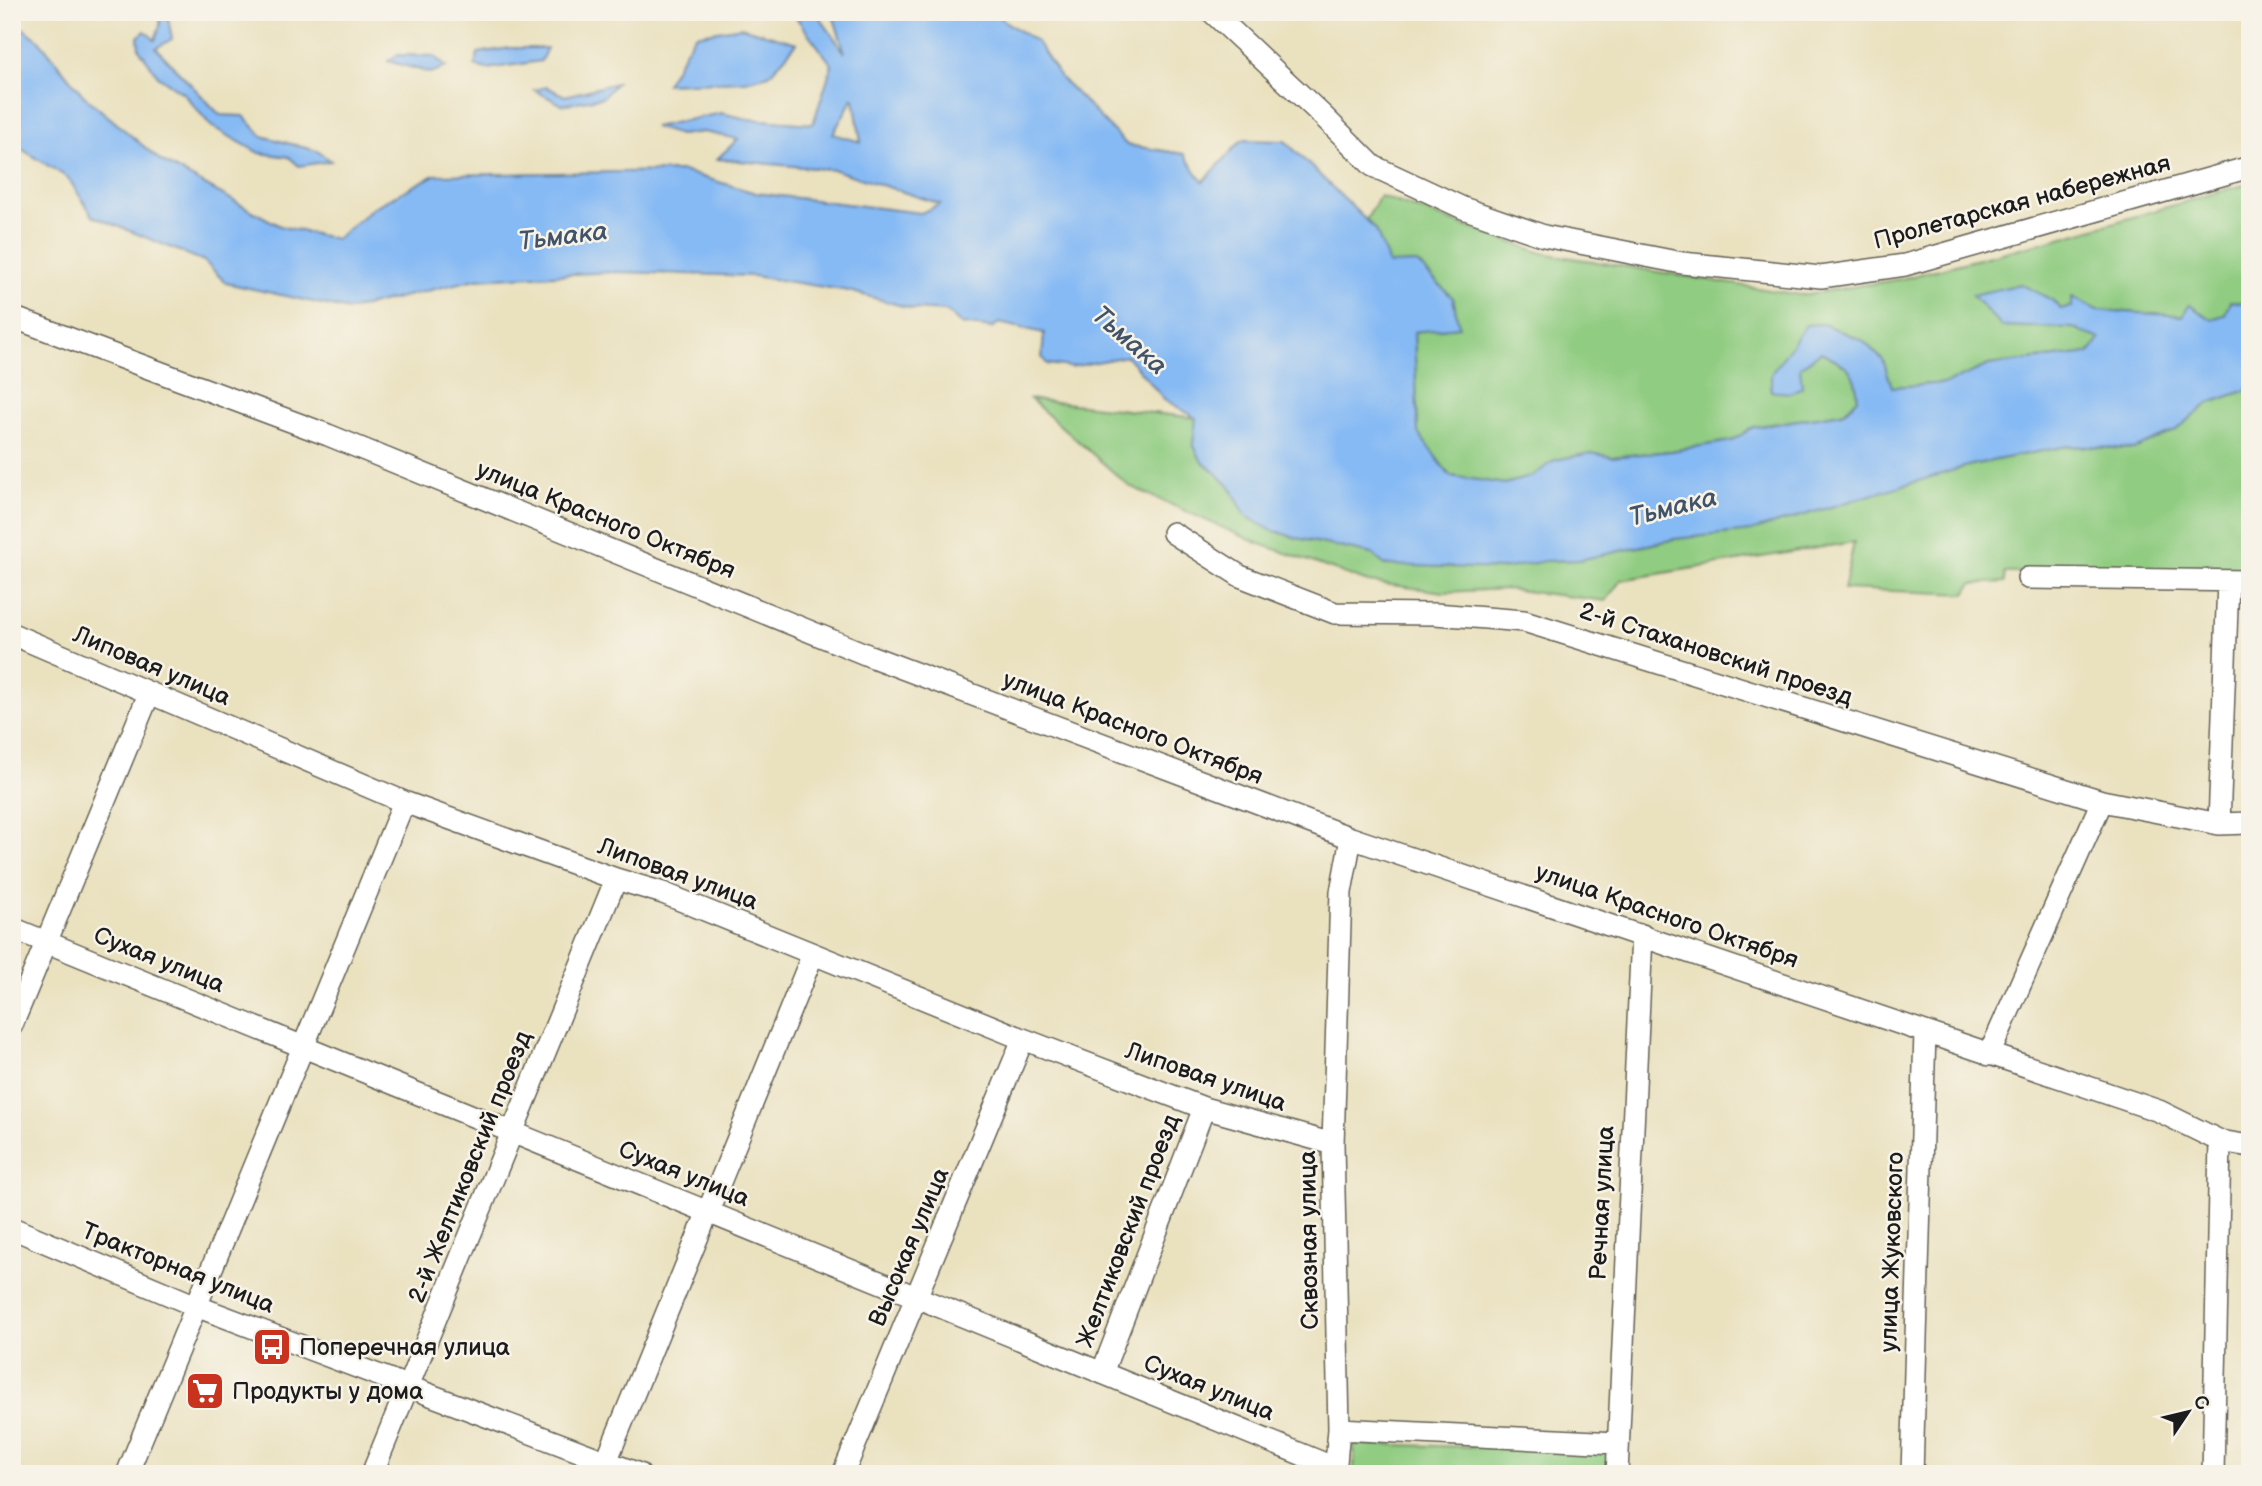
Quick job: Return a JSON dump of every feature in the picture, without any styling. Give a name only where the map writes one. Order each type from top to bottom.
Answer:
[{"type":"street","name":"Пролетарская набережная","points":[[1212,12],[1322,114],[1373,166],[1463,208],[1544,236],[1682,263],[1821,277],[1905,265],[2250,167]]},
{"type":"street","name":"улица Красного Октября","points":[[12,317],[328,435],[870,656],[1351,838],[2159,1111],[2220,1141],[2250,1146]]},
{"type":"street","name":"2-й Стахановский проезд","points":[[1173,533],[1240,576],[1335,612],[1435,614],[1524,621],[2102,801],[2219,824],[2250,823]]},
{"type":"street","points":[[2028,578],[2250,581]]},
{"type":"street","points":[[2219,824],[2228,581]]},
{"type":"street","name":"Липовая улица","points":[[12,634],[404,802],[616,879],[663,893],[1023,1040],[1204,1108],[1333,1144]]},
{"type":"street","points":[[12,1025],[149,694]]},
{"type":"street","points":[[1989,1055],[2102,801]]},
{"type":"street","points":[[127,1474],[404,802]]},
{"type":"street","name":"Сквозная улица","points":[[1335,1471],[1339,1429],[1333,1144],[1341,892],[1351,838]]},
{"type":"street","name":"2-й Желтиковский проезд","points":[[372,1474],[616,879]]},
{"type":"street","name":"Сухая улица","points":[[12,928],[1102,1373],[1335,1471]]},
{"type":"street","name":"Речная улица","points":[[1617,1474],[1642,935]]},
{"type":"street","points":[[604,1467],[813,954]]},
{"type":"street","name":"улица Жуковского","points":[[1912,1474],[1925,1032]]},
{"type":"street","name":"Высокая улица","points":[[843,1474],[1023,1040]]},
{"type":"street","name":"Желтиковский проезд","points":[[1102,1373],[1204,1108]]},
{"type":"street","points":[[2213,1474],[2220,1141]]},
{"type":"street","name":"Тракторная улица","points":[[12,1228],[196,1306],[408,1386],[604,1467],[639,1474]]},
{"type":"street","points":[[1339,1429],[1617,1443]]},
{"type":"green space","points":[[2250,183],[2250,304],[2230,301],[2225,315],[2211,319],[2189,305],[2183,316],[2096,310],[2073,298],[2072,307],[2060,309],[2052,300],[2021,284],[1973,295],[2001,326],[2072,328],[2101,339],[2089,353],[1989,365],[1947,383],[1892,387],[1883,360],[1862,340],[1823,324],[1806,325],[1797,339],[1800,367],[1821,352],[1844,365],[1855,380],[1858,399],[1842,413],[1754,427],[1732,441],[1671,451],[1612,457],[1591,453],[1556,460],[1533,476],[1505,484],[1450,476],[1418,433],[1414,331],[1459,327],[1453,298],[1417,263],[1389,265],[1376,230],[1366,220],[1380,196],[1542,253],[1801,295],[1901,279],[2067,236]]},
{"type":"green space","points":[[2250,389],[2250,571],[2005,573],[2005,582],[1972,584],[1966,594],[1844,589],[1854,542],[1621,580],[1606,601],[1507,589],[1444,592],[1368,582],[1255,542],[1129,486],[1030,399],[1196,418],[1193,444],[1201,460],[1230,486],[1246,516],[1272,530],[1297,538],[1372,554],[1545,561],[1579,560],[1675,539],[1971,465],[2067,446],[2134,449],[2175,431],[2209,403]]},
{"type":"green space","points":[[1354,1444],[1611,1450],[1611,1474],[1354,1474]]},
{"type":"water","points":[[160,12],[167,12],[172,39],[156,48],[220,115],[244,116],[262,136],[317,151],[331,161],[299,166],[289,157],[259,153],[211,126],[184,94],[158,76],[139,49],[138,37],[145,31],[155,40],[160,25]]},
{"type":"water","name":"Тьмака","points":[[792,12],[816,12],[845,53],[832,12],[1000,12],[1003,20],[1037,42],[1061,78],[1127,145],[1184,154],[1203,182],[1242,140],[1285,141],[1376,230],[1389,264],[1417,263],[1453,298],[1459,327],[1414,332],[1418,433],[1450,476],[1505,484],[1533,476],[1555,460],[1591,453],[1612,457],[1671,451],[1731,441],[1754,427],[1842,413],[1858,399],[1855,380],[1843,364],[1821,352],[1800,367],[1802,387],[1790,393],[1771,391],[1771,374],[1806,325],[1823,324],[1862,340],[1883,360],[1892,387],[1947,383],[1989,365],[2089,353],[2100,339],[2072,328],[2001,326],[1972,295],[2021,284],[2052,300],[2060,309],[2072,307],[2072,297],[2097,310],[2183,316],[2189,305],[2211,319],[2225,315],[2230,301],[2250,304],[2250,389],[2209,403],[2175,431],[2134,449],[2067,446],[1971,465],[1751,531],[1675,539],[1579,560],[1545,561],[1502,569],[1385,565],[1372,554],[1297,538],[1271,530],[1246,516],[1230,486],[1201,460],[1193,444],[1196,418],[1164,399],[1127,356],[1071,367],[1047,364],[1042,357],[1044,333],[999,323],[992,328],[961,324],[946,311],[913,309],[849,291],[753,276],[615,272],[476,279],[349,310],[226,283],[204,261],[93,216],[68,178],[12,143],[12,21],[38,39],[83,95],[161,161],[280,226],[336,239],[374,207],[434,175],[682,171],[756,193],[921,213],[940,204],[835,170],[717,159],[738,139],[703,132],[680,135],[654,127],[721,113],[748,119],[813,124],[832,65]],"holes":[[[854,99],[861,142],[833,134]]]},
{"type":"water","points":[[741,27],[797,43],[769,75],[745,81],[666,84],[695,35]]},
{"type":"water","points":[[510,48],[547,48],[541,61],[487,69],[475,66],[478,53]]},
{"type":"water","points":[[397,55],[434,56],[446,67],[431,73],[388,61]]},
{"type":"water","points":[[616,83],[603,97],[562,105],[534,90],[547,87],[565,96]]},
{"type":"place","name":"Поперечная улица","points":[[272,1347]]},
{"type":"place","name":"Продукты у дома","points":[[205,1391]]}]
